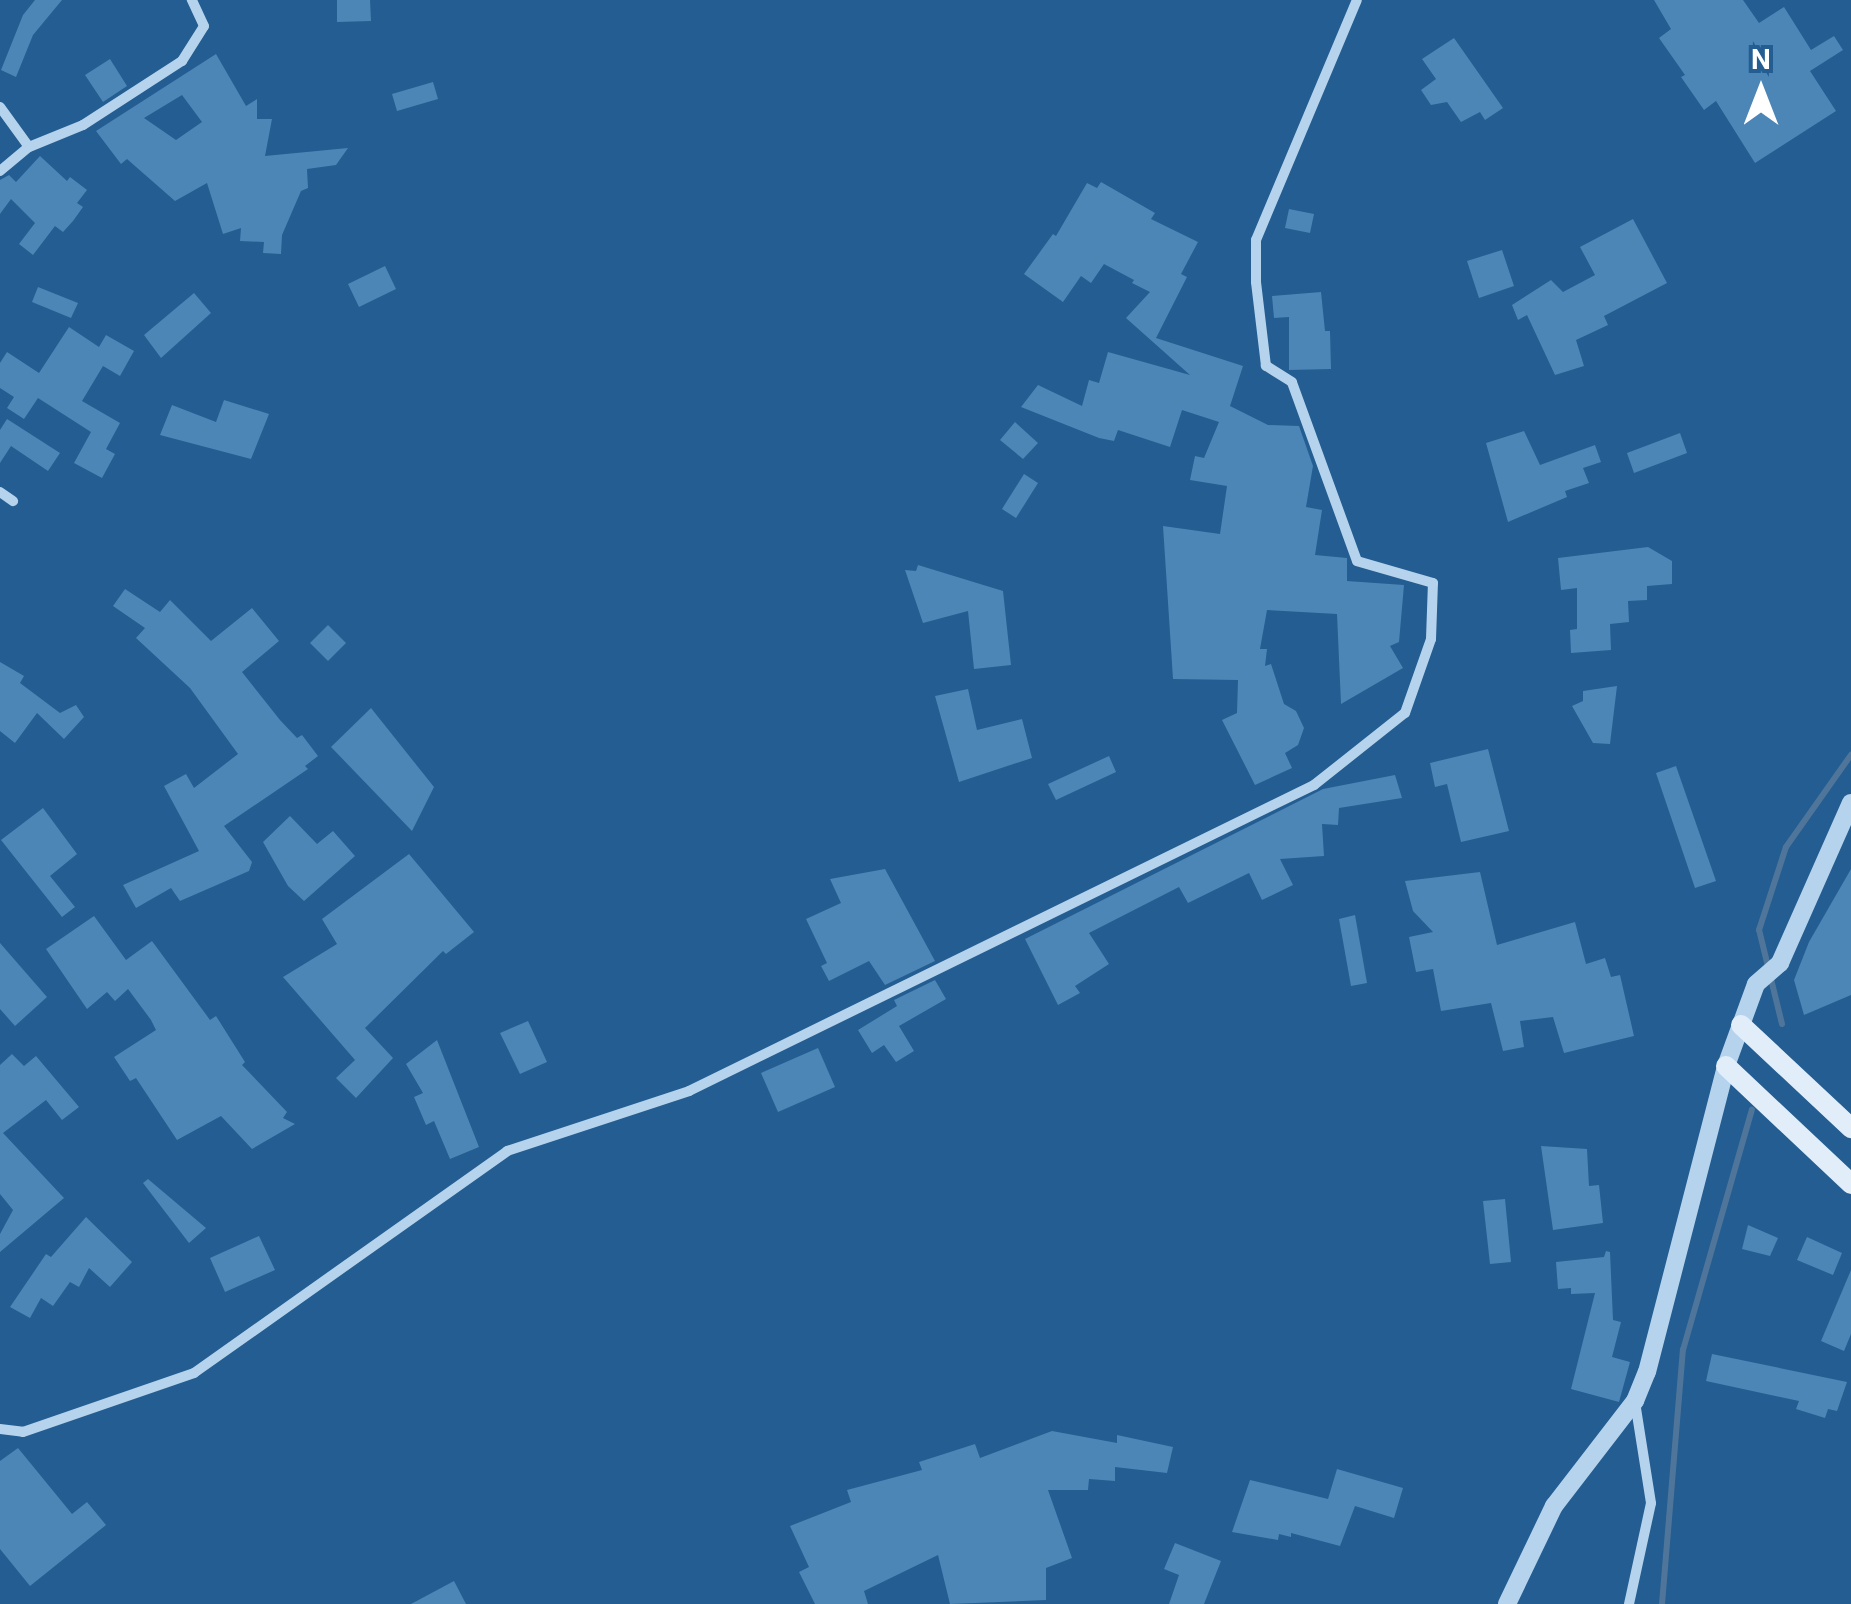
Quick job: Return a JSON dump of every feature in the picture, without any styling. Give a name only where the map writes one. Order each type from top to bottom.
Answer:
[{"type":"main road","points":[[1741,1025],[1851,1128]]},
{"type":"main road","points":[[1726,1066],[1851,1184]]},
{"type":"street","points":[[0,170],[30,147],[83,125],[182,62],[204,26],[192,0]]},
{"type":"street","points":[[0,1429],[24,1432],[194,1373],[507,1151],[689,1091],[1314,785],[1405,713],[1431,640],[1433,583],[1358,561],[1292,382],[1266,366],[1256,282],[1256,240],[1357,0]]},
{"type":"street","points":[[0,108],[30,147]]},
{"type":"street","points":[[0,492],[13,501]]},
{"type":"street","points":[[1508,1604],[1554,1506],[1635,1401],[1647,1372],[1726,1066],[1756,984],[1780,963],[1851,803]]},
{"type":"street","points":[[1629,1604],[1650,1503],[1635,1401]]},
{"type":"building","points":[[35,0],[62,0],[33,35],[16,77],[1,70],[23,15]]},
{"type":"building","points":[[337,0],[370,0],[371,21],[337,22]]},
{"type":"building","points":[[1654,0],[1743,0],[1759,23],[1784,7],[1811,50],[1834,36],[1843,50],[1810,71],[1836,111],[1755,163],[1716,101],[1704,110],[1681,77],[1685,75],[1659,38],[1671,29]]},
{"type":"building","points":[[1454,38],[1503,108],[1485,120],[1480,112],[1461,122],[1447,102],[1431,105],[1421,90],[1436,79],[1422,59]]},
{"type":"building","points":[[216,54],[246,106],[257,99],[257,119],[272,119],[265,156],[348,148],[336,165],[307,169],[308,188],[301,191],[282,235],[281,254],[263,253],[264,242],[240,241],[241,228],[223,234],[207,183],[175,201],[127,159],[121,164],[96,131]],"holes":[[[182,95],[202,122],[176,140],[144,118]]]},
{"type":"building","points":[[110,59],[127,86],[103,102],[85,75]]},
{"type":"building","points":[[433,82],[438,99],[397,111],[392,94]]},
{"type":"building","points":[[40,156],[67,181],[70,177],[87,190],[77,203],[83,207],[73,221],[63,232],[55,226],[33,255],[19,244],[35,223],[11,199],[0,214],[0,180],[9,175],[16,182]]},
{"type":"building","points":[[1101,182],[1155,213],[1151,219],[1198,242],[1181,274],[1187,277],[1156,338],[1243,366],[1230,406],[1268,425],[1299,426],[1313,466],[1306,507],[1322,510],[1315,555],[1347,558],[1347,581],[1404,585],[1399,642],[1390,646],[1403,668],[1341,704],[1337,614],[1267,610],[1260,649],[1267,649],[1265,666],[1271,664],[1284,704],[1296,711],[1304,728],[1298,745],[1285,753],[1292,768],[1255,785],[1222,720],[1237,713],[1238,680],[1173,679],[1163,526],[1220,534],[1227,486],[1190,480],[1195,456],[1204,458],[1219,422],[1182,410],[1170,447],[1118,430],[1114,441],[1099,438],[1021,407],[1038,385],[1082,406],[1089,380],[1099,383],[1108,352],[1190,375],[1126,318],[1150,292],[1132,283],[1134,280],[1104,264],[1091,283],[1081,276],[1063,302],[1024,274],[1053,234],[1056,236],[1087,183],[1097,188]]},
{"type":"building","points":[[1289,209],[1314,214],[1310,233],[1285,228]]},
{"type":"building","points":[[1633,219],[1667,283],[1604,316],[1608,325],[1576,340],[1584,366],[1555,375],[1527,315],[1518,320],[1512,305],[1551,280],[1563,292],[1595,275],[1580,247]]},
{"type":"building","points":[[1502,250],[1514,286],[1479,298],[1467,261]]},
{"type":"building","points":[[385,266],[396,289],[359,307],[348,284]]},
{"type":"building","points":[[38,287],[78,303],[71,318],[32,302]]},
{"type":"building","points":[[1321,292],[1325,331],[1330,331],[1331,369],[1289,370],[1289,317],[1274,318],[1272,296]]},
{"type":"building","points":[[194,293],[211,313],[161,358],[144,335]]},
{"type":"building","points":[[69,327],[99,347],[106,335],[134,351],[120,376],[103,366],[82,401],[120,423],[106,449],[115,454],[102,478],[74,463],[91,432],[38,398],[24,419],[7,408],[14,397],[0,388],[0,363],[7,352],[39,373]]},
{"type":"building","points":[[224,400],[269,414],[251,459],[160,435],[172,405],[216,422]]},
{"type":"building","points":[[7,419],[60,453],[48,471],[11,446],[0,463],[0,430]]},
{"type":"building","points":[[1015,422],[1038,443],[1023,459],[1000,440]]},
{"type":"building","points":[[1524,431],[1540,465],[1595,445],[1601,462],[1583,468],[1589,483],[1565,491],[1567,497],[1508,522],[1486,443]]},
{"type":"building","points":[[1680,433],[1687,453],[1634,473],[1627,453]]},
{"type":"building","points":[[1024,474],[1038,483],[1016,518],[1002,509]]},
{"type":"building","points":[[1648,547],[1672,561],[1672,584],[1647,586],[1647,600],[1628,601],[1629,622],[1610,624],[1611,650],[1571,653],[1570,630],[1577,629],[1577,588],[1561,590],[1558,558]]},
{"type":"building","points":[[918,565],[1003,591],[1011,665],[974,669],[968,611],[923,623],[905,570],[916,571]]},
{"type":"building","points":[[125,589],[160,612],[170,600],[211,641],[252,608],[279,641],[242,672],[280,720],[297,738],[302,735],[318,756],[305,766],[308,769],[224,826],[252,862],[249,871],[180,901],[171,888],[136,908],[123,885],[199,851],[164,786],[186,774],[194,788],[238,754],[190,688],[136,638],[145,628],[113,606]]},
{"type":"building","points":[[328,625],[346,643],[328,661],[310,643]]},
{"type":"building","points":[[0,662],[24,676],[20,683],[60,713],[76,705],[84,717],[64,739],[37,713],[15,743],[0,731]]},
{"type":"building","points":[[1617,686],[1610,744],[1593,743],[1572,706],[1583,701],[1583,691]]},
{"type":"building","points":[[968,689],[977,730],[1022,719],[1032,758],[959,782],[935,696]]},
{"type":"building","points":[[371,708],[434,787],[412,831],[331,747]]},
{"type":"building","points":[[1488,749],[1509,831],[1461,842],[1447,784],[1435,787],[1430,763]]},
{"type":"building","points":[[1109,756],[1116,772],[1056,800],[1048,784]]},
{"type":"building","points":[[1676,766],[1716,881],[1695,888],[1656,773]]},
{"type":"building","points":[[1395,775],[1402,798],[1339,808],[1338,825],[1322,824],[1324,856],[1280,859],[1293,885],[1262,900],[1249,873],[1188,903],[1179,887],[1089,933],[1109,964],[1075,986],[1080,993],[1058,1005],[1025,939],[1323,789]]},
{"type":"building","points":[[43,808],[77,854],[50,876],[75,907],[62,917],[1,840]]},
{"type":"building","points":[[290,816],[317,844],[333,831],[355,856],[304,901],[288,886],[263,842]]},
{"type":"building","points":[[409,854],[474,932],[446,954],[443,951],[365,1028],[393,1058],[356,1098],[336,1078],[355,1060],[283,977],[337,944],[322,919]]},
{"type":"building","points":[[885,869],[935,961],[885,985],[869,961],[829,981],[821,966],[827,963],[806,919],[841,903],[830,879]]},
{"type":"building","points":[[1851,869],[1851,995],[1804,1015],[1794,980],[1809,942]]},
{"type":"building","points":[[1480,872],[1497,945],[1575,922],[1586,964],[1605,958],[1611,977],[1620,975],[1634,1036],[1564,1053],[1553,1017],[1520,1021],[1524,1047],[1503,1051],[1491,1003],[1441,1011],[1433,969],[1416,972],[1409,937],[1433,932],[1413,911],[1405,881]]},
{"type":"building","points":[[1355,915],[1367,983],[1351,986],[1339,919]]},
{"type":"building","points":[[94,916],[126,960],[152,941],[210,1020],[216,1016],[245,1062],[242,1065],[287,1112],[283,1118],[295,1124],[252,1149],[221,1116],[177,1140],[136,1078],[130,1081],[114,1057],[156,1030],[151,1020],[128,989],[115,1001],[107,992],[87,1009],[46,949]]},
{"type":"building","points":[[0,943],[47,997],[15,1026],[0,1009]]},
{"type":"building","points":[[935,980],[946,999],[899,1026],[914,1051],[896,1062],[884,1045],[872,1053],[858,1030],[897,1006],[894,1000]]},
{"type":"building","points":[[528,1021],[547,1062],[520,1074],[500,1033]]},
{"type":"building","points":[[437,1040],[479,1147],[450,1159],[434,1121],[426,1125],[414,1097],[423,1093],[406,1064]]},
{"type":"building","points":[[818,1048],[835,1087],[778,1112],[761,1073]]},
{"type":"building","points":[[12,1054],[24,1066],[36,1056],[79,1107],[62,1120],[46,1100],[3,1133],[64,1198],[0,1252],[0,1234],[13,1210],[0,1194],[0,1065]]},
{"type":"building","points":[[1541,1146],[1587,1149],[1589,1186],[1599,1185],[1603,1223],[1553,1230]]},
{"type":"building","points":[[148,1179],[206,1228],[189,1243],[143,1183]]},
{"type":"building","points":[[1505,1199],[1511,1262],[1490,1264],[1483,1201]]},
{"type":"building","points":[[86,1217],[132,1262],[110,1287],[89,1268],[79,1287],[70,1282],[53,1306],[41,1298],[30,1318],[10,1307],[46,1254],[51,1257]]},
{"type":"building","points":[[1748,1225],[1778,1238],[1770,1256],[1742,1249]]},
{"type":"building","points":[[259,1236],[275,1270],[225,1292],[210,1258]]},
{"type":"building","points":[[1807,1237],[1842,1253],[1833,1275],[1797,1260]]},
{"type":"building","points":[[1606,1251],[1610,1252],[1613,1320],[1621,1322],[1612,1357],[1630,1362],[1619,1402],[1571,1389],[1595,1293],[1571,1294],[1571,1288],[1558,1289],[1556,1262],[1604,1257]]},
{"type":"building","points":[[1851,1270],[1851,1334],[1844,1351],[1821,1341]]},
{"type":"building","points":[[1712,1354],[1847,1382],[1837,1411],[1828,1409],[1825,1418],[1796,1409],[1799,1401],[1706,1381]]},
{"type":"building","points":[[1052,1431],[1117,1443],[1117,1435],[1173,1447],[1167,1473],[1115,1467],[1115,1481],[1089,1479],[1088,1490],[1048,1490],[1072,1558],[1046,1568],[1046,1600],[950,1604],[938,1555],[864,1591],[868,1604],[815,1604],[799,1572],[809,1567],[790,1526],[851,1502],[847,1490],[922,1470],[919,1462],[975,1444],[980,1458]]},
{"type":"building","points":[[18,1448],[72,1514],[87,1502],[106,1525],[30,1586],[0,1549],[0,1461]]},
{"type":"building","points":[[1337,1469],[1403,1488],[1394,1518],[1355,1506],[1340,1546],[1291,1533],[1291,1537],[1279,1534],[1278,1540],[1232,1532],[1250,1480],[1328,1499]]},
{"type":"building","points":[[1175,1543],[1221,1561],[1204,1604],[1169,1604],[1179,1575],[1164,1569]]},
{"type":"building","points":[[454,1581],[466,1604],[411,1604]]},
{"type":"waterway","points":[[1782,1024],[1759,930],[1786,847],[1851,755]]},
{"type":"waterway","points":[[1662,1604],[1683,1350],[1752,1110]]}]
